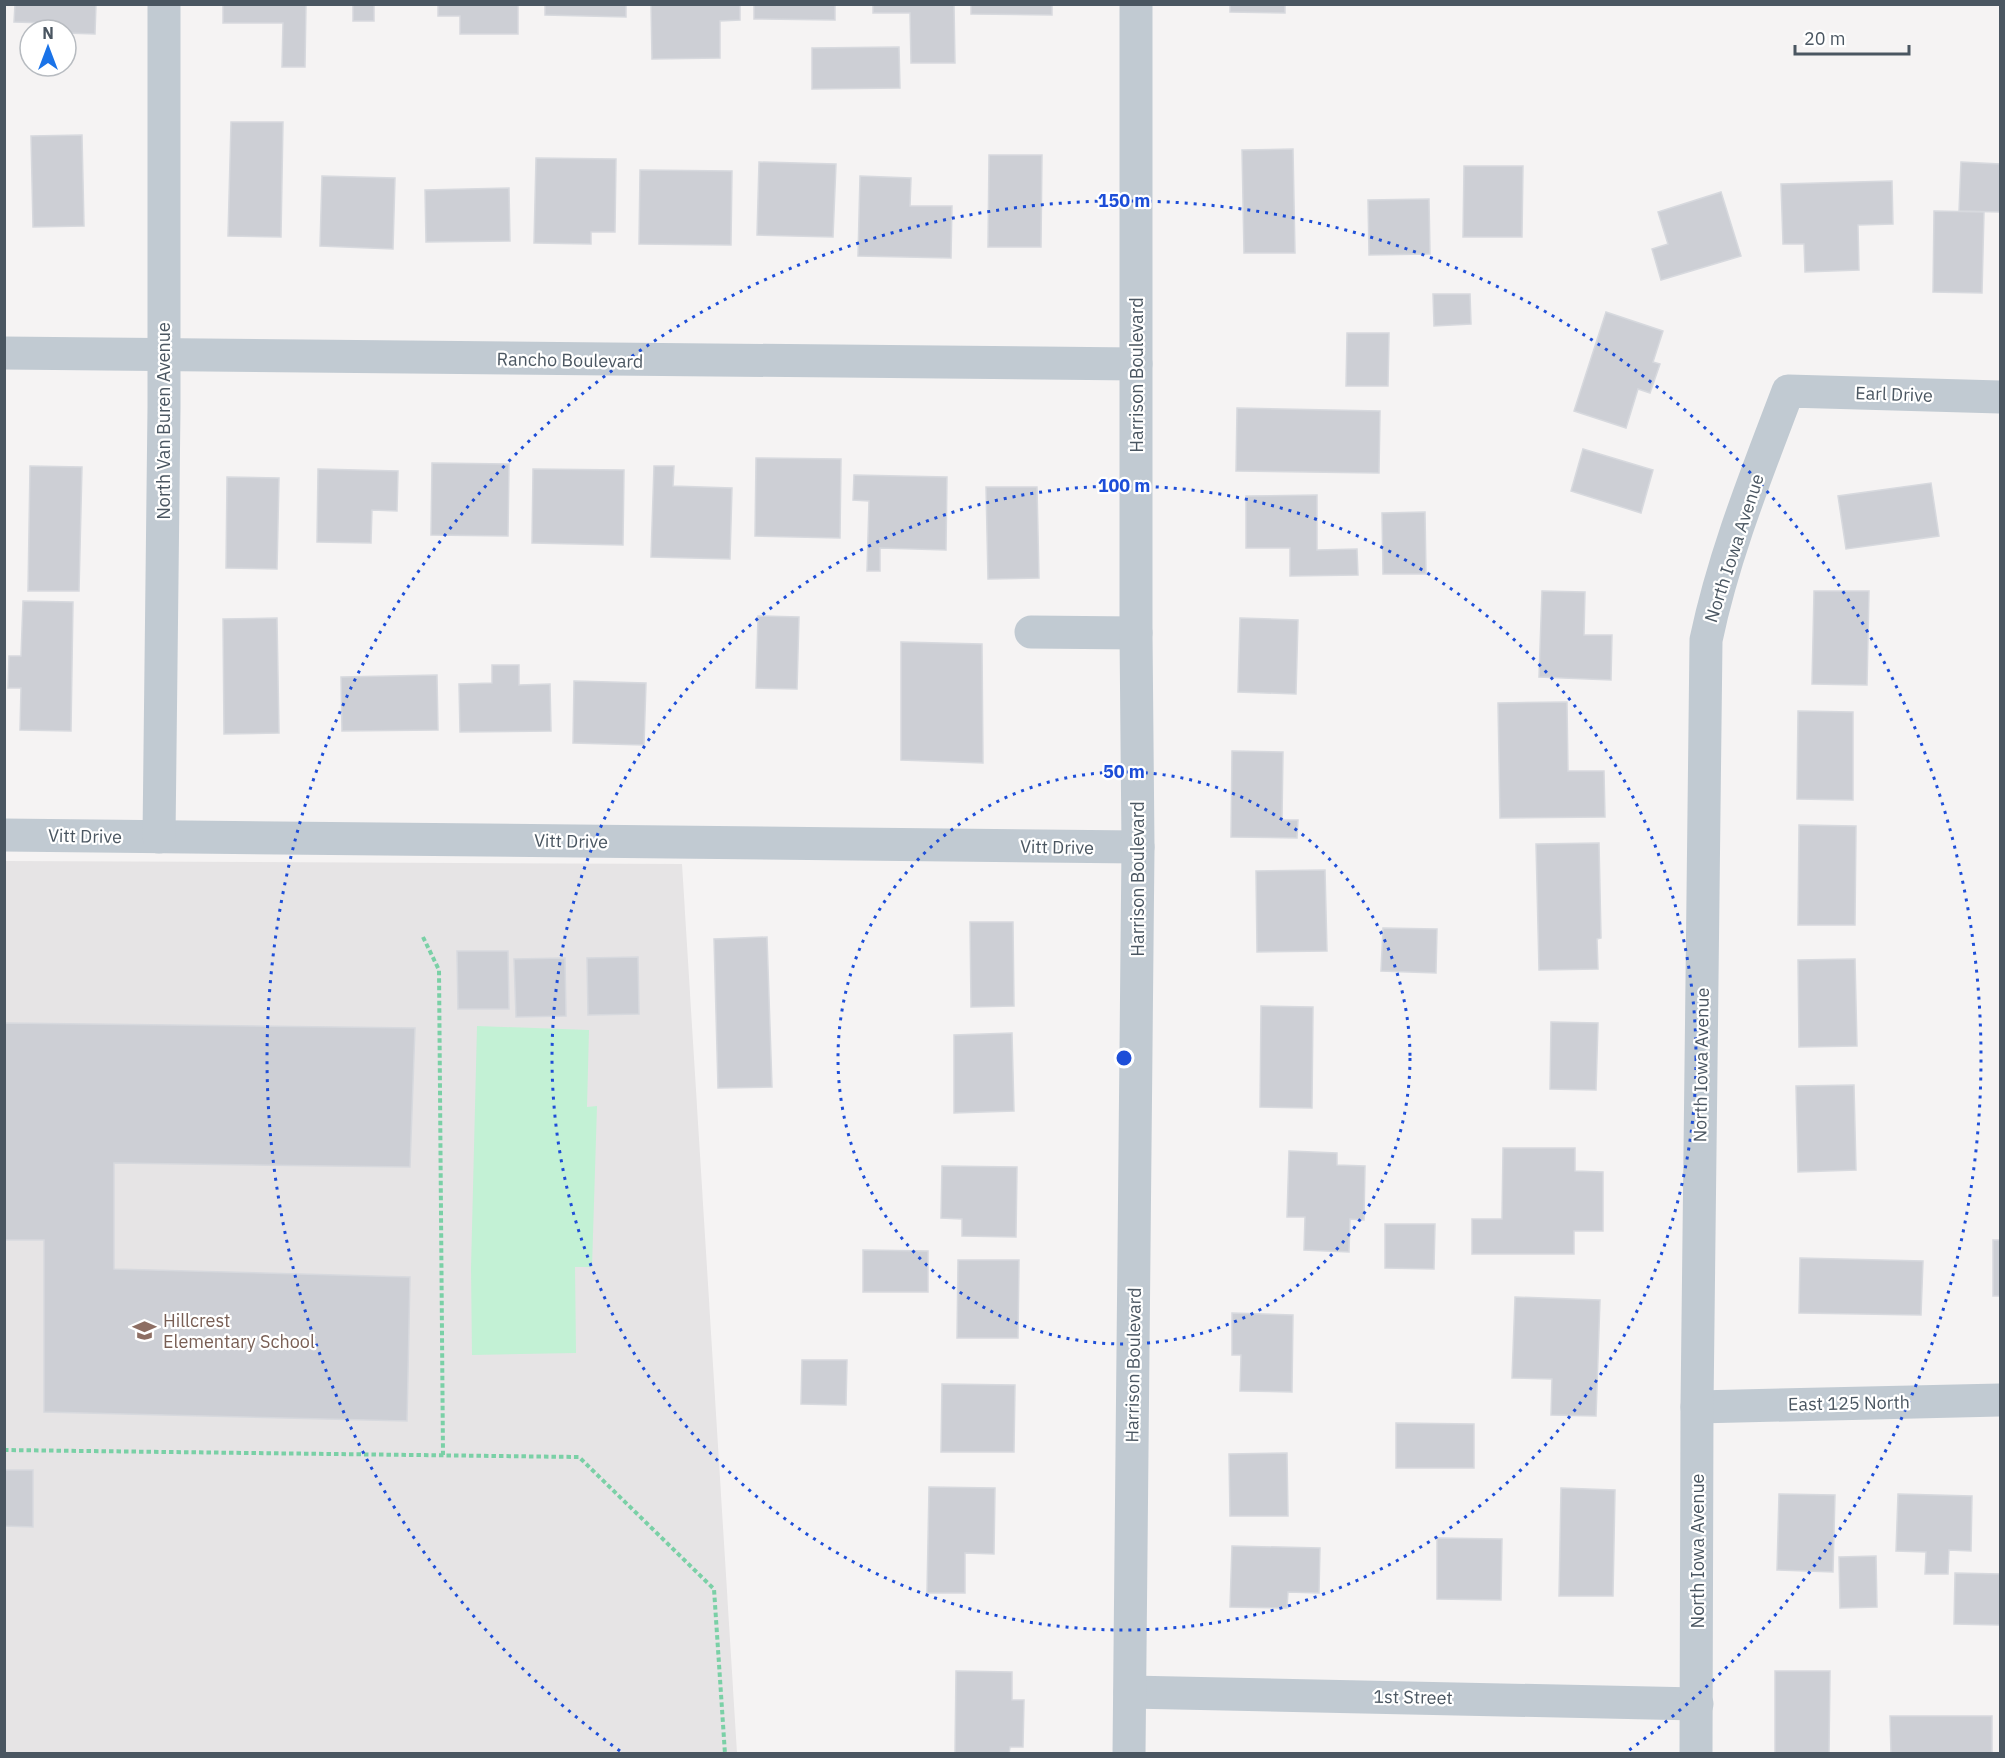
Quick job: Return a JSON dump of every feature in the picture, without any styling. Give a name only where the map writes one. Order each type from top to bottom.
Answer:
[{"type":"street","name":"North Van Buren Avenue","points":[[159,837],[164,355],[164,4]]},
{"type":"street","name":"Harrison Boulevard","points":[[1130,1754],[1138,847],[1136,4]]},
{"type":"street","name":"Rancho Boulevard","points":[[4,353],[1136,364]]},
{"type":"street","name":"Earl Drive","points":[[1788,391],[2001,397]]},
{"type":"street","name":"North Iowa Avenue","points":[[1696,1754],[1697,1407],[1706,640],[1730,548],[1788,391]]},
{"type":"street","points":[[1031,632],[1136,633]]},
{"type":"street","name":"Vitt Drive","points":[[4,835],[1138,847]]},
{"type":"street","name":"East 125 North","points":[[1697,1407],[2001,1400]]},
{"type":"street","name":"1st Street","points":[[1130,1692],[1697,1704]]},
{"type":"path","points":[[423,938],[439,970],[443,1455]]},
{"type":"path","points":[[4,1450],[579,1457],[714,1589],[725,1754]]},
{"type":"shaded area","points":[[5,861],[682,864],[737,1753],[5,1754]]},
{"type":"green space","points":[[477,1026],[589,1030],[587,1107],[597,1106],[592,1267],[575,1267],[576,1353],[472,1355],[471,1268]]},
{"type":"building","points":[[15,4],[96,4],[95,34],[78,33],[78,18],[18,18],[18,22],[14,22]]},
{"type":"building","points":[[223,4],[306,4],[305,67],[282,67],[283,23],[223,23]]},
{"type":"building","points":[[353,4],[399,4],[374,5],[374,21],[353,21]]},
{"type":"building","points":[[438,4],[518,4],[518,34],[460,34],[460,16],[438,16]]},
{"type":"building","points":[[545,4],[626,4],[626,17],[545,15]]},
{"type":"building","points":[[651,4],[740,4],[740,20],[720,21],[720,58],[652,59]]},
{"type":"building","points":[[754,4],[835,4],[835,20],[754,19]]},
{"type":"building","points":[[873,4],[954,4],[955,63],[911,63],[910,13],[873,13]]},
{"type":"building","points":[[971,4],[1052,4],[1052,15],[971,14]]},
{"type":"building","points":[[1230,4],[1285,4],[1285,13],[1230,12]]},
{"type":"building","points":[[899,47],[900,88],[812,89],[812,48]]},
{"type":"building","points":[[231,122],[283,122],[281,237],[228,236]]},
{"type":"building","points":[[82,135],[84,226],[33,227],[31,136]]},
{"type":"building","points":[[1293,149],[1295,253],[1244,253],[1242,150]]},
{"type":"building","points":[[989,155],[1042,155],[1041,247],[988,247]]},
{"type":"building","points":[[536,158],[616,159],[615,232],[591,232],[591,244],[534,243]]},
{"type":"building","points":[[759,162],[836,164],[833,237],[757,235]]},
{"type":"building","points":[[1961,162],[2000,164],[2000,212],[1959,211]]},
{"type":"building","points":[[1464,166],[1523,166],[1522,237],[1463,237]]},
{"type":"building","points":[[640,170],[732,171],[731,245],[639,244]]},
{"type":"building","points":[[322,176],[395,178],[393,249],[320,246]]},
{"type":"building","points":[[860,176],[911,178],[910,206],[952,206],[951,258],[858,256]]},
{"type":"building","points":[[1892,181],[1893,224],[1858,225],[1859,270],[1805,272],[1804,244],[1783,244],[1781,184]]},
{"type":"building","points":[[509,188],[510,241],[426,242],[425,190]]},
{"type":"building","points":[[1721,192],[1741,256],[1661,280],[1652,249],[1668,244],[1658,212]]},
{"type":"building","points":[[1429,199],[1430,254],[1369,255],[1368,200]]},
{"type":"building","points":[[1934,211],[1984,212],[1982,293],[1933,292]]},
{"type":"building","points":[[1433,294],[1470,294],[1471,324],[1434,326]]},
{"type":"building","points":[[1606,312],[1663,331],[1653,362],[1660,364],[1650,393],[1638,389],[1626,428],[1574,411]]},
{"type":"building","points":[[1347,333],[1389,333],[1388,386],[1346,386]]},
{"type":"building","points":[[1237,408],[1380,411],[1379,473],[1236,471]]},
{"type":"building","points":[[1583,449],[1653,470],[1641,513],[1571,491]]},
{"type":"building","points":[[756,458],[841,459],[840,538],[755,536]]},
{"type":"building","points":[[432,463],[509,464],[508,536],[431,535]]},
{"type":"building","points":[[30,466],[82,467],[79,591],[28,591]]},
{"type":"building","points":[[654,466],[674,466],[673,486],[732,488],[730,559],[651,557]]},
{"type":"building","points":[[318,469],[398,471],[397,511],[372,510],[371,543],[317,542]]},
{"type":"building","points":[[533,469],[624,470],[623,545],[532,543]]},
{"type":"building","points":[[854,475],[947,477],[946,550],[880,548],[880,571],[867,571],[869,501],[853,500]]},
{"type":"building","points":[[227,477],[279,478],[277,569],[226,568]]},
{"type":"building","points":[[1931,483],[1939,536],[1846,549],[1838,496]]},
{"type":"building","points":[[986,487],[1037,487],[1039,578],[988,579]]},
{"type":"building","points":[[1317,495],[1317,550],[1357,549],[1358,575],[1290,576],[1290,548],[1246,548],[1246,496]]},
{"type":"building","points":[[1425,512],[1426,574],[1383,574],[1382,513]]},
{"type":"building","points":[[1542,591],[1585,592],[1584,635],[1612,635],[1611,680],[1539,677]]},
{"type":"building","points":[[1814,591],[1869,591],[1867,685],[1812,684]]},
{"type":"building","points":[[23,601],[73,602],[71,731],[20,730],[21,688],[8,688],[9,656],[21,656]]},
{"type":"building","points":[[758,616],[799,617],[797,689],[756,688]]},
{"type":"building","points":[[277,618],[279,733],[224,734],[223,619]]},
{"type":"building","points":[[1240,618],[1298,620],[1296,694],[1238,692]]},
{"type":"building","points":[[901,642],[982,644],[983,763],[901,760]]},
{"type":"building","points":[[492,665],[519,665],[519,685],[550,684],[551,731],[460,732],[459,684],[492,683]]},
{"type":"building","points":[[437,675],[438,730],[342,731],[341,677]]},
{"type":"building","points":[[574,681],[646,683],[644,745],[573,743]]},
{"type":"building","points":[[1567,702],[1568,771],[1604,771],[1605,817],[1500,818],[1498,703]]},
{"type":"building","points":[[1798,711],[1853,712],[1853,800],[1797,799]]},
{"type":"building","points":[[1232,751],[1283,752],[1282,820],[1298,820],[1297,838],[1231,837]]},
{"type":"building","points":[[1799,825],[1856,826],[1855,925],[1798,925]]},
{"type":"building","points":[[1599,843],[1601,938],[1597,939],[1598,969],[1539,970],[1536,844]]},
{"type":"building","points":[[1325,870],[1327,951],[1257,952],[1256,871]]},
{"type":"building","points":[[970,922],[1013,922],[1014,1006],[971,1007]]},
{"type":"building","points":[[1383,928],[1437,929],[1436,973],[1381,971]]},
{"type":"building","points":[[767,937],[772,1087],[718,1088],[714,939]]},
{"type":"building","points":[[457,951],[508,951],[509,1009],[458,1009]]},
{"type":"building","points":[[638,957],[639,1014],[588,1015],[587,958]]},
{"type":"building","points":[[565,958],[566,1016],[516,1017],[514,959]]},
{"type":"building","points":[[1855,959],[1857,1046],[1799,1047],[1798,960]]},
{"type":"building","points":[[1261,1006],[1313,1007],[1312,1108],[1260,1107]]},
{"type":"building","points":[[1551,1022],[1598,1023],[1596,1090],[1550,1089]]},
{"type":"building","points":[[4,1023],[415,1028],[410,1167],[114,1163],[114,1269],[410,1277],[407,1421],[44,1412],[44,1240],[4,1240]]},
{"type":"building","points":[[1012,1033],[1014,1111],[954,1113],[954,1035]]},
{"type":"building","points":[[1854,1085],[1856,1170],[1798,1172],[1796,1086]]},
{"type":"building","points":[[1503,1148],[1575,1148],[1575,1171],[1603,1172],[1603,1231],[1574,1231],[1574,1254],[1472,1254],[1472,1219],[1502,1219]]},
{"type":"building","points":[[1289,1151],[1337,1153],[1337,1165],[1365,1166],[1364,1220],[1350,1219],[1349,1252],[1304,1250],[1305,1217],[1287,1217]]},
{"type":"building","points":[[942,1166],[1017,1167],[1016,1237],[962,1236],[962,1219],[941,1218]]},
{"type":"building","points":[[1385,1224],[1435,1224],[1434,1269],[1385,1268]]},
{"type":"building","points":[[1993,1240],[2000,1240],[2000,1296],[1993,1296]]},
{"type":"building","points":[[863,1250],[928,1251],[928,1292],[863,1292]]},
{"type":"building","points":[[1800,1258],[1923,1261],[1921,1315],[1799,1313]]},
{"type":"building","points":[[958,1260],[1019,1260],[1018,1338],[957,1338]]},
{"type":"building","points":[[1515,1297],[1600,1300],[1596,1416],[1551,1415],[1552,1379],[1512,1378]]},
{"type":"building","points":[[1232,1313],[1293,1315],[1292,1392],[1240,1391],[1241,1355],[1232,1355]]},
{"type":"building","points":[[802,1360],[847,1360],[846,1405],[801,1404]]},
{"type":"building","points":[[942,1384],[1015,1385],[1014,1452],[941,1452]]},
{"type":"building","points":[[1396,1423],[1474,1424],[1474,1468],[1396,1468]]},
{"type":"building","points":[[1287,1453],[1288,1516],[1230,1516],[1229,1454]]},
{"type":"building","points":[[4,1470],[33,1470],[33,1527],[4,1526]]},
{"type":"building","points":[[929,1487],[995,1488],[994,1554],[965,1553],[965,1593],[927,1593]]},
{"type":"building","points":[[1561,1488],[1615,1490],[1613,1596],[1559,1596]]},
{"type":"building","points":[[1779,1494],[1835,1495],[1833,1572],[1777,1570]]},
{"type":"building","points":[[1898,1494],[1972,1496],[1971,1551],[1949,1550],[1948,1574],[1925,1574],[1926,1552],[1896,1551]]},
{"type":"building","points":[[1437,1538],[1502,1539],[1501,1600],[1437,1599]]},
{"type":"building","points":[[1232,1546],[1320,1548],[1319,1593],[1288,1592],[1287,1608],[1230,1607]]},
{"type":"building","points":[[1876,1556],[1877,1607],[1840,1608],[1839,1557]]},
{"type":"building","points":[[1955,1573],[2000,1574],[2000,1625],[1954,1624]]},
{"type":"building","points":[[956,1671],[1012,1672],[1012,1700],[1024,1700],[1023,1747],[1010,1747],[1009,1754],[955,1754]]},
{"type":"building","points":[[1775,1671],[1830,1671],[1829,1754],[1775,1754]]},
{"type":"building","points":[[1890,1716],[1992,1716],[1992,1754],[1891,1754]]},
{"type":"place","name":"Hillcrest Elementary School","points":[[145,1330]]}]
